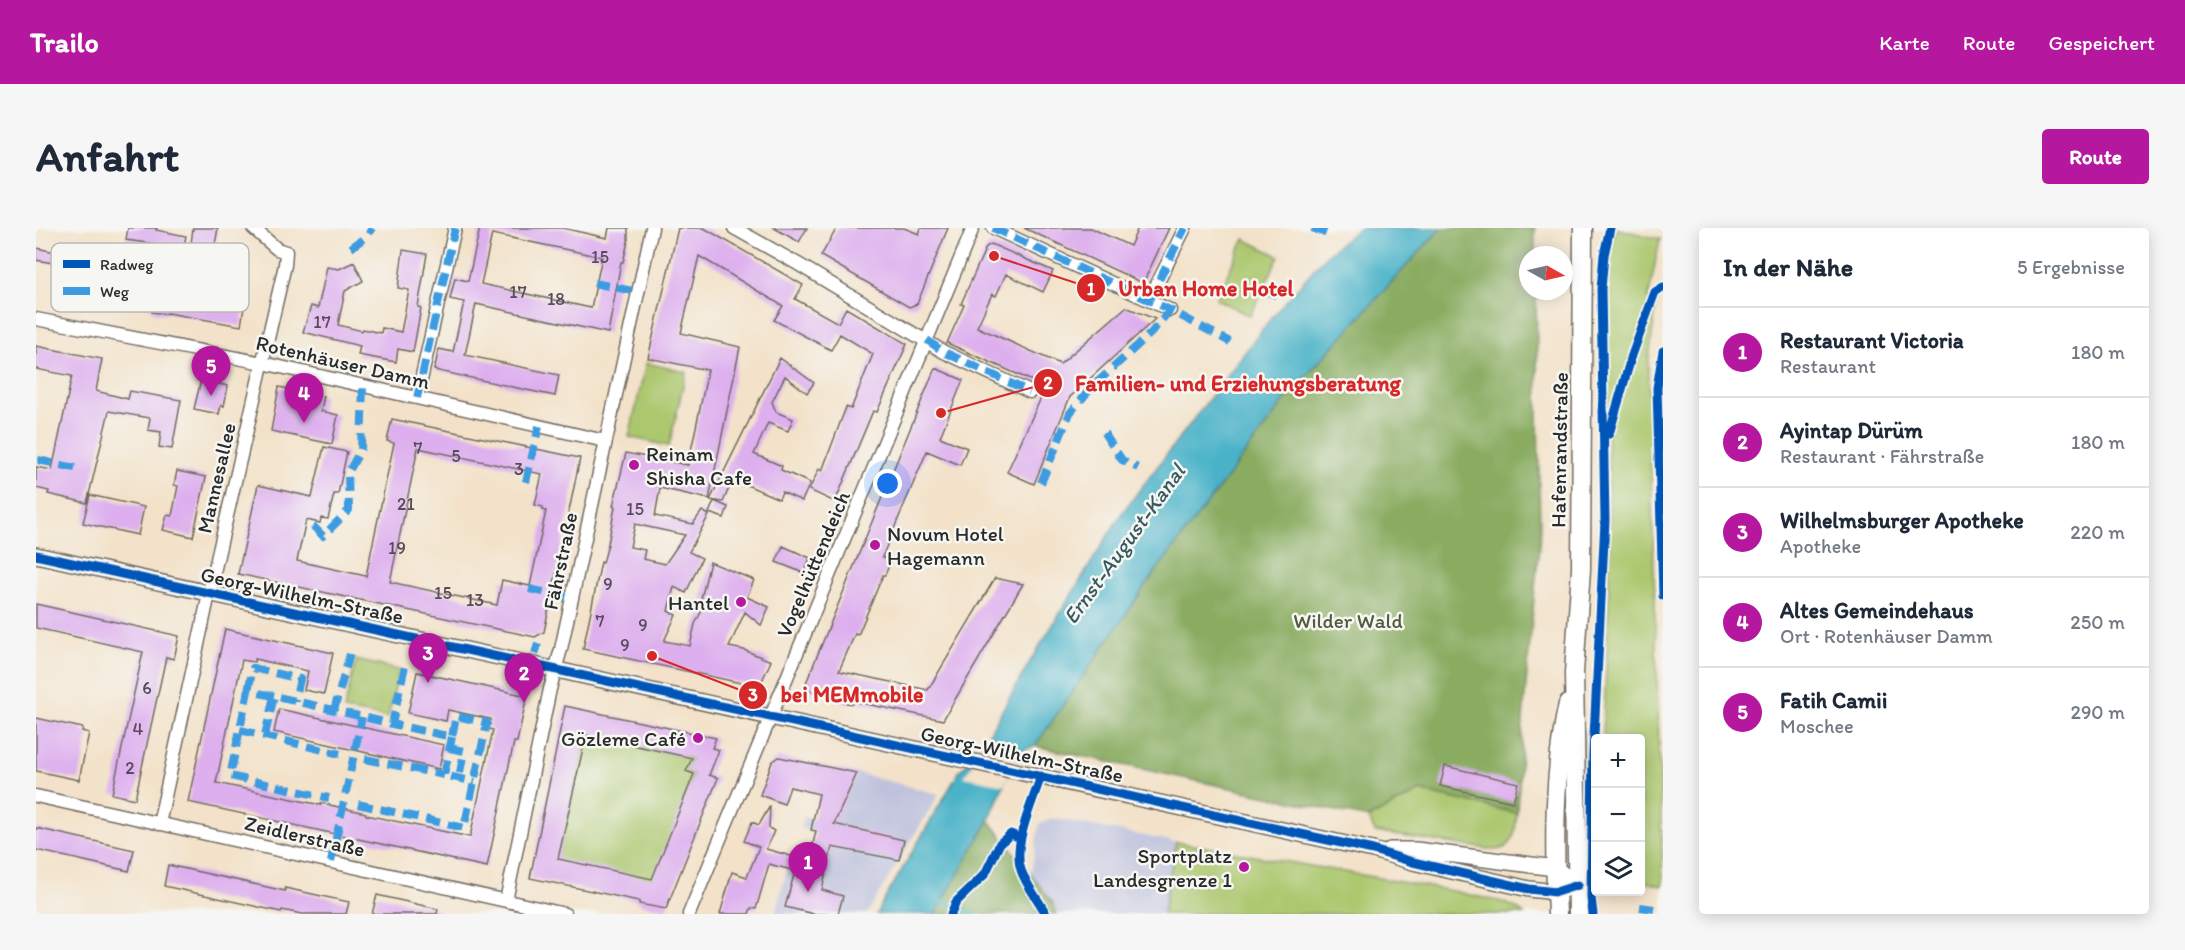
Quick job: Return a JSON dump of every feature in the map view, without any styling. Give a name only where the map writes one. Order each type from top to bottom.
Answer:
[{"type":"main road","name":"Hafenrandstraße","points":[[1578,914],[1574,673],[1581,569],[1582,228]]},
{"type":"main road","name":"Hafenrandstraße","points":[[1557,914],[1555,837],[1562,733],[1574,673]]},
{"type":"street","name":"Mannesallee","points":[[159,824],[286,252],[277,249],[253,228]]},
{"type":"street","points":[[417,398],[455,228]]},
{"type":"street","name":"Fährstraße","points":[[506,901],[550,689],[652,228]]},
{"type":"street","points":[[734,228],[944,352],[1030,392]]},
{"type":"street","name":"Vogelhüttendeich","points":[[688,914],[973,228]]},
{"type":"street","points":[[993,228],[1170,310]]},
{"type":"street","points":[[1149,300],[1185,228]]},
{"type":"street","name":"Rotenhäuser Damm","points":[[36,319],[263,363],[605,441]]},
{"type":"street","name":"Georg-Wilhelm-Straße","points":[[36,555],[1373,850],[1494,882],[1556,892],[1578,885]]},
{"type":"street","name":"Zeidlerstraße","points":[[36,796],[565,914]]},
{"type":"street","name":"Georg-Wilhelm-Straße","points":[[1373,850],[1416,850],[1555,868]]},
{"type":"street","points":[[1555,868],[1578,885]]},
{"type":"shaded area","points":[[857,773],[939,794],[867,914],[775,914],[787,869],[811,862],[816,832],[801,828],[804,817],[834,824]]},
{"type":"shaded area","points":[[1052,818],[1176,842],[1163,914],[1056,914],[1053,903],[1031,873],[1039,824]]},
{"type":"green space","name":"Wilder Wald","points":[[1441,228],[1535,228],[1535,246],[1519,246],[1519,300],[1536,300],[1540,535],[1524,706],[1517,813],[1420,791],[1369,818],[1035,746],[1148,582],[1289,395]]},
{"type":"green space","points":[[1615,228],[1660,239],[1648,299],[1657,299],[1648,365],[1663,886],[1645,882],[1645,734],[1603,734],[1609,597],[1604,284]]},
{"type":"green space","points":[[1244,239],[1279,256],[1250,316],[1216,299]]},
{"type":"green space","points":[[646,363],[686,372],[669,446],[629,437]]},
{"type":"green space","points":[[356,660],[399,670],[388,718],[344,710]]},
{"type":"green space","points":[[586,735],[692,758],[687,771],[694,774],[651,887],[557,862]]},
{"type":"green space","points":[[1420,791],[1517,813],[1513,838],[1507,847],[1494,850],[1375,832],[1369,818]]},
{"type":"green space","points":[[989,820],[1053,903],[1056,914],[935,914]]},
{"type":"green space","name":"Sportplatz Landesgrenze 1","points":[[1176,842],[1458,892],[1510,905],[1524,914],[1163,914]]},
{"type":"water","name":"Ernst-August-Kanal","points":[[1360,228],[1441,228],[1289,395],[1148,582],[1035,746],[1021,751],[989,820],[935,914],[876,914],[959,772],[979,751],[1028,665],[1122,513],[1272,317],[1328,253]]},
{"type":"pier","points":[[986,744],[1022,751],[1004,785],[964,777]]},
{"type":"building","points":[[128,228],[157,228],[156,230],[186,236],[185,243],[147,243],[126,240]]},
{"type":"building","points":[[193,228],[218,228],[215,243],[191,243]]},
{"type":"building","points":[[480,228],[562,228],[607,238],[609,228],[628,228],[628,242],[623,262],[621,262],[608,333],[476,304],[465,355],[559,375],[555,396],[434,370],[439,349],[453,352],[464,302],[450,299],[455,278],[468,281]],"holes":[[[492,234],[602,257],[591,308],[481,284]]]},
{"type":"building","points":[[678,228],[704,228],[803,285],[795,299],[838,323],[846,308],[907,344],[877,412],[873,411],[835,502],[809,490],[819,469],[822,471],[846,407],[851,409],[873,354],[840,334],[831,350],[774,320],[783,306],[699,256],[681,333],[740,347],[709,499],[660,488],[655,516],[693,524],[702,511],[709,515],[689,552],[702,558],[686,593],[674,587],[668,611],[676,615],[664,641],[690,646],[695,624],[706,602],[701,599],[710,562],[754,580],[747,597],[769,607],[761,625],[745,612],[729,647],[744,650],[771,661],[761,683],[755,686],[583,649],[601,562],[603,563],[608,544],[615,507],[613,506],[626,453],[688,465],[708,370],[648,358]],"holes":[[[635,524],[685,535],[665,564],[643,559],[645,550],[630,547]]]},
{"type":"building","points":[[774,228],[807,228],[799,242]]},
{"type":"building","points":[[837,228],[904,228],[919,234],[921,228],[948,228],[917,304],[909,307],[821,256]]},
{"type":"building","points":[[1024,228],[1091,228],[1130,246],[1138,228],[1169,228],[1143,283]]},
{"type":"building","points":[[991,244],[1053,271],[1043,292],[1006,274],[996,296],[992,294],[977,327],[1060,364],[1126,307],[1155,319],[1070,397],[1034,484],[1007,472],[1046,387],[947,343],[986,247]]},
{"type":"building","points":[[36,248],[51,251],[51,263],[36,260]]},
{"type":"building","points":[[403,250],[427,254],[413,352],[398,349],[396,362],[358,355],[360,346],[303,332],[311,306],[318,308],[327,267],[339,269],[354,262],[363,281],[345,291],[338,325],[362,331],[363,329],[381,333],[382,328],[401,332],[409,290],[398,288]]},
{"type":"building","points":[[152,312],[243,312],[241,326]]},
{"type":"building","points":[[36,346],[102,359],[96,391],[128,399],[130,391],[181,400],[172,449],[159,447],[161,432],[148,430],[150,418],[109,411],[87,503],[48,494],[49,491],[36,488],[36,467],[52,470],[72,376],[36,369]]},
{"type":"building","points":[[780,358],[814,383],[807,393],[785,376],[772,402],[776,412],[793,419],[788,431],[768,423],[754,454],[782,466],[781,470],[810,483],[802,501],[782,492],[779,499],[733,479],[723,502],[710,500]]},
{"type":"building","points":[[935,368],[963,380],[940,437],[967,448],[960,465],[927,451],[882,557],[891,561],[839,671],[928,690],[995,578],[1023,584],[943,720],[852,701],[852,704],[839,701],[840,698],[810,691],[806,683]]},
{"type":"building","points":[[201,380],[228,386],[224,406],[221,405],[219,414],[194,409]]},
{"type":"building","points":[[279,387],[324,396],[321,411],[338,415],[332,444],[271,431]]},
{"type":"building","points":[[392,419],[580,458],[544,632],[535,637],[238,574],[258,485],[312,497],[324,447],[347,452],[338,494],[334,494],[328,519],[321,518],[320,523],[306,520],[297,561],[366,576],[394,443],[387,441]],"holes":[[[418,448],[542,474],[535,505],[543,507],[546,511],[530,586],[502,580],[497,605],[390,582]]]},
{"type":"building","points":[[177,471],[206,477],[193,537],[163,530],[167,515],[172,516],[178,486],[174,485]]},
{"type":"building","points":[[90,495],[144,507],[138,535],[83,523]]},
{"type":"building","points":[[714,501],[728,507],[724,518],[709,513]]},
{"type":"building","points":[[783,546],[810,558],[804,573],[776,562]]},
{"type":"building","points":[[36,604],[179,636],[174,659],[166,657],[135,799],[112,794],[143,652],[36,628]]},
{"type":"building","points":[[225,629],[333,653],[324,694],[304,690],[308,671],[255,659],[254,662],[242,660],[216,783],[321,805],[321,803],[470,837],[493,730],[489,729],[491,719],[448,710],[446,721],[408,713],[417,672],[527,696],[517,742],[514,742],[487,867],[188,802]]},
{"type":"building","points":[[565,706],[716,738],[712,748],[719,750],[709,775],[718,778],[666,909],[530,878]],"holes":[[[586,735],[692,758],[686,771],[694,774],[652,879],[558,859]]]},
{"type":"building","points":[[279,709],[444,745],[439,769],[274,732]]},
{"type":"building","points":[[36,718],[83,728],[82,731],[89,733],[79,780],[36,771]]},
{"type":"building","points":[[779,757],[857,773],[834,824],[904,840],[899,860],[832,847],[822,890],[843,896],[838,914],[814,914],[785,907],[795,871],[769,864],[756,909],[751,908],[749,914],[720,914],[732,872],[747,877],[759,847],[744,841],[752,822],[759,825],[770,806],[769,828],[774,831],[766,849],[809,861],[816,831],[811,830],[819,794],[790,787],[784,804],[760,795],[772,762]]},
{"type":"building","points":[[1445,766],[1518,783],[1513,802],[1440,786]]},
{"type":"building","points":[[36,828],[134,850],[129,871],[36,850]]},
{"type":"building","points":[[168,865],[285,891],[285,888],[349,902],[346,914],[302,914],[282,910],[281,912],[164,886]]},
{"type":"building","points":[[377,895],[438,909],[437,914],[372,914]]},
{"type":"waterway","points":[[939,900],[973,914]]},
{"type":"marked path","points":[[351,248],[368,235],[372,228]]},
{"type":"marked path","points":[[417,398],[455,228]]},
{"type":"marked path","points":[[993,228],[1170,310],[1230,342]]},
{"type":"marked path","points":[[1149,300],[1185,228]]},
{"type":"marked path","points":[[1312,228],[1333,236]]},
{"type":"marked path","points":[[594,283],[638,292]]},
{"type":"marked path","points":[[1263,289],[1276,295]]},
{"type":"marked path","points":[[1041,483],[1070,413],[1091,388],[1151,333],[1170,310]]},
{"type":"marked path","points":[[927,340],[944,352],[1030,392]]},
{"type":"marked path","points":[[313,526],[323,536],[349,510],[348,473],[361,449],[363,386]]},
{"type":"marked path","points":[[526,482],[539,426]]},
{"type":"marked path","points":[[1104,433],[1122,460],[1138,468]]},
{"type":"marked path","points":[[38,460],[75,468]]},
{"type":"marked path","points":[[529,589],[572,598]]},
{"type":"marked path","points":[[535,654],[538,644]]},
{"type":"marked path","points":[[350,654],[334,710],[392,724],[405,666]]},
{"type":"marked path","points":[[248,691],[253,668],[300,679],[295,701]]},
{"type":"marked path","points":[[529,686],[531,672]]},
{"type":"marked path","points":[[274,696],[248,691],[230,776],[329,798]]},
{"type":"marked path","points":[[265,735],[274,696],[334,710]]},
{"type":"marked path","points":[[358,804],[464,828],[487,723],[456,716],[452,737],[392,724]]},
{"type":"marked path","points":[[331,862],[362,717]]},
{"type":"marked path","points":[[240,730],[340,754]]},
{"type":"marked path","points":[[452,737],[444,775],[475,782]]},
{"type":"marked path","points":[[449,748],[464,751],[459,778]]},
{"type":"marked path","points":[[365,759],[444,775]]},
{"type":"marked path","points":[[1640,907],[1654,909]]},
{"type":"cycle path","points":[[1593,914],[1591,898],[1593,755],[1605,521],[1601,289],[1604,255],[1610,228]]},
{"type":"cycle path","points":[[1609,434],[1631,358],[1655,292],[1663,287]]},
{"type":"cycle path","points":[[1663,351],[1657,388],[1663,596]]},
{"type":"cycle path","points":[[36,555],[1373,850],[1413,862],[1529,889],[1556,892],[1578,885]]},
{"type":"cycle path","points":[[1041,776],[1021,836],[1019,860],[1026,881],[1046,914]]},
{"type":"cycle path","points":[[951,914],[956,902],[985,874],[1000,843],[1011,834],[1020,838]]},
{"type":"place","name":"Urban Home Hotel","points":[[994,256]]},
{"type":"place","name":"Fatih Camii","points":[[211,396]]},
{"type":"place","name":"Familien- und Erziehungsberatung","points":[[941,413]]},
{"type":"place","name":"Altes Gemeindehaus","points":[[304,423]]},
{"type":"place","name":"Reinam Shisha Cafe","points":[[634,465]]},
{"type":"place","name":"Novum Hotel Hagemann","points":[[875,545]]},
{"type":"place","name":"Hantel","points":[[741,602]]},
{"type":"place","name":"bei MEMmobile","points":[[652,656]]},
{"type":"place","name":"Wilhelmsburger Apotheke","points":[[428,683]]},
{"type":"place","name":"Ayintap Dürüm","points":[[524,703]]},
{"type":"place","name":"Gözleme Café","points":[[698,738]]},
{"type":"place","name":"Sportplatz Landesgrenze 1","points":[[1244,867]]},
{"type":"place","name":"Restaurant Victoria","points":[[808,892]]}]
